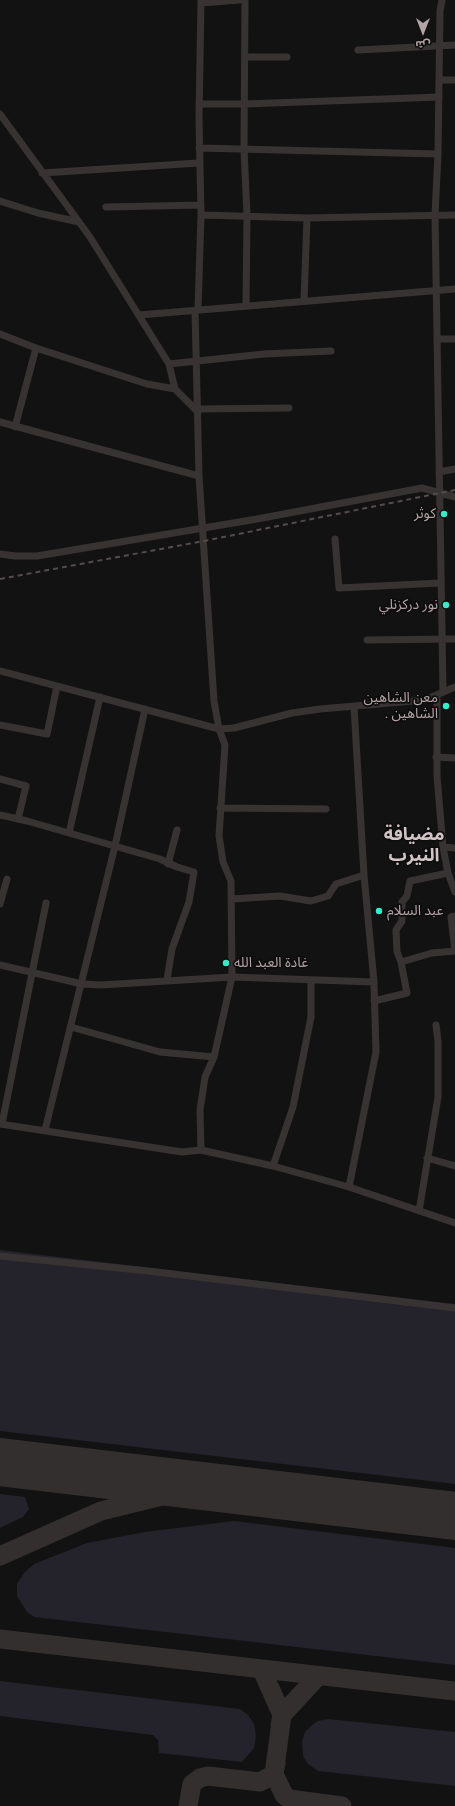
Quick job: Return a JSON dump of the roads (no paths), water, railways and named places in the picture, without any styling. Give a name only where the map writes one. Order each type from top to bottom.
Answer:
[{"type":"street","points":[[201,1150],[200,1110],[205,1077],[214,1057],[232,978],[232,899],[231,881],[223,862],[219,836],[225,745],[219,729],[214,701],[200,476],[196,361],[196,310],[201,215],[199,104],[201,2],[239,0]]},
{"type":"street","points":[[245,0],[246,57],[244,149],[247,216],[246,306]]},
{"type":"street","points":[[442,0],[440,12],[438,154],[435,215],[438,493],[443,691]]},
{"type":"street","points":[[358,50],[455,45]]},
{"type":"street","points":[[246,57],[287,57]]},
{"type":"street","points":[[439,80],[455,80]]},
{"type":"street","points":[[199,104],[245,104],[439,97]]},
{"type":"street","points":[[0,114],[90,237],[168,364],[175,389],[198,410],[289,408]]},
{"type":"street","points":[[199,148],[438,154]]},
{"type":"street","points":[[42,173],[199,163]]},
{"type":"street","points":[[0,200],[38,214],[79,222]]},
{"type":"street","points":[[106,207],[201,205]]},
{"type":"street","points":[[201,215],[307,218],[435,215],[455,216]]},
{"type":"street","points":[[304,301],[307,218]]},
{"type":"street","points":[[139,315],[455,289]]},
{"type":"street","points":[[0,334],[36,348],[147,384],[175,389]]},
{"type":"street","points":[[436,339],[455,339]]},
{"type":"street","points":[[15,427],[36,348]]},
{"type":"street","points":[[168,364],[264,354],[331,351]]},
{"type":"street","points":[[0,422],[200,476]]},
{"type":"street","points":[[438,472],[455,469]]},
{"type":"street","points":[[0,554],[37,556],[203,528],[422,488],[455,497]]},
{"type":"street","points":[[335,539],[339,588],[440,583]]},
{"type":"street","points":[[367,640],[455,639]]},
{"type":"street","points":[[0,671],[219,729],[234,728],[292,713],[320,708],[426,700],[455,686]]},
{"type":"street","points":[[0,725],[47,734],[57,686]]},
{"type":"street","points":[[436,696],[436,757],[442,847],[448,873],[455,892]]},
{"type":"street","points":[[69,833],[100,697]]},
{"type":"street","points":[[349,1187],[376,1052],[374,982],[364,875],[354,706]]},
{"type":"street","points":[[45,1130],[132,775],[145,709]]},
{"type":"street","points":[[436,757],[455,758]]},
{"type":"street","points":[[0,779],[26,786],[18,819]]},
{"type":"street","points":[[220,808],[326,809]]},
{"type":"street","points":[[0,815],[160,859],[168,864],[194,872],[189,902],[172,949],[167,980]]},
{"type":"street","points":[[168,864],[177,830]]},
{"type":"street","points":[[442,847],[455,848]]},
{"type":"street","points":[[374,1001],[407,993],[401,962],[397,952],[396,930],[402,921],[402,902],[407,896],[410,881],[448,873]]},
{"type":"street","points":[[232,899],[280,896],[311,901],[328,896],[336,884],[364,875]]},
{"type":"street","points":[[0,904],[7,879]]},
{"type":"street","points":[[46,903],[1,1124],[45,1130],[94,1140],[182,1152],[201,1150],[273,1166],[349,1187],[455,1222]]},
{"type":"street","points":[[401,962],[432,953],[455,951],[451,917],[455,916]]},
{"type":"street","points":[[0,965],[82,984],[101,985],[167,980],[232,978],[374,982]]},
{"type":"street","points":[[273,1166],[294,1107],[311,1017],[311,980]]},
{"type":"street","points":[[420,1210],[427,1158],[438,1097],[438,1041],[436,1025]]},
{"type":"street","points":[[71,1027],[160,1052],[214,1057]]},
{"type":"street","points":[[427,1158],[455,1166]]},
{"type":"street","points":[[0,1256],[148,1271],[455,1308]]},
{"type":"railway","points":[[0,579],[204,541],[455,490]]},
{"type":"place","name":"كوثر","points":[[444,514]]},
{"type":"place","name":"نور دركزنلي","points":[[446,605]]},
{"type":"place","name":"معن الشاهين . الشاهين","points":[[446,706]]},
{"type":"place","name":"عبد السلام","points":[[379,911]]},
{"type":"place","name":"غادة العبد الله","points":[[226,963]]},
{"type":"district","name":"مضيافة النيرب","points":[[414,845]]}]
